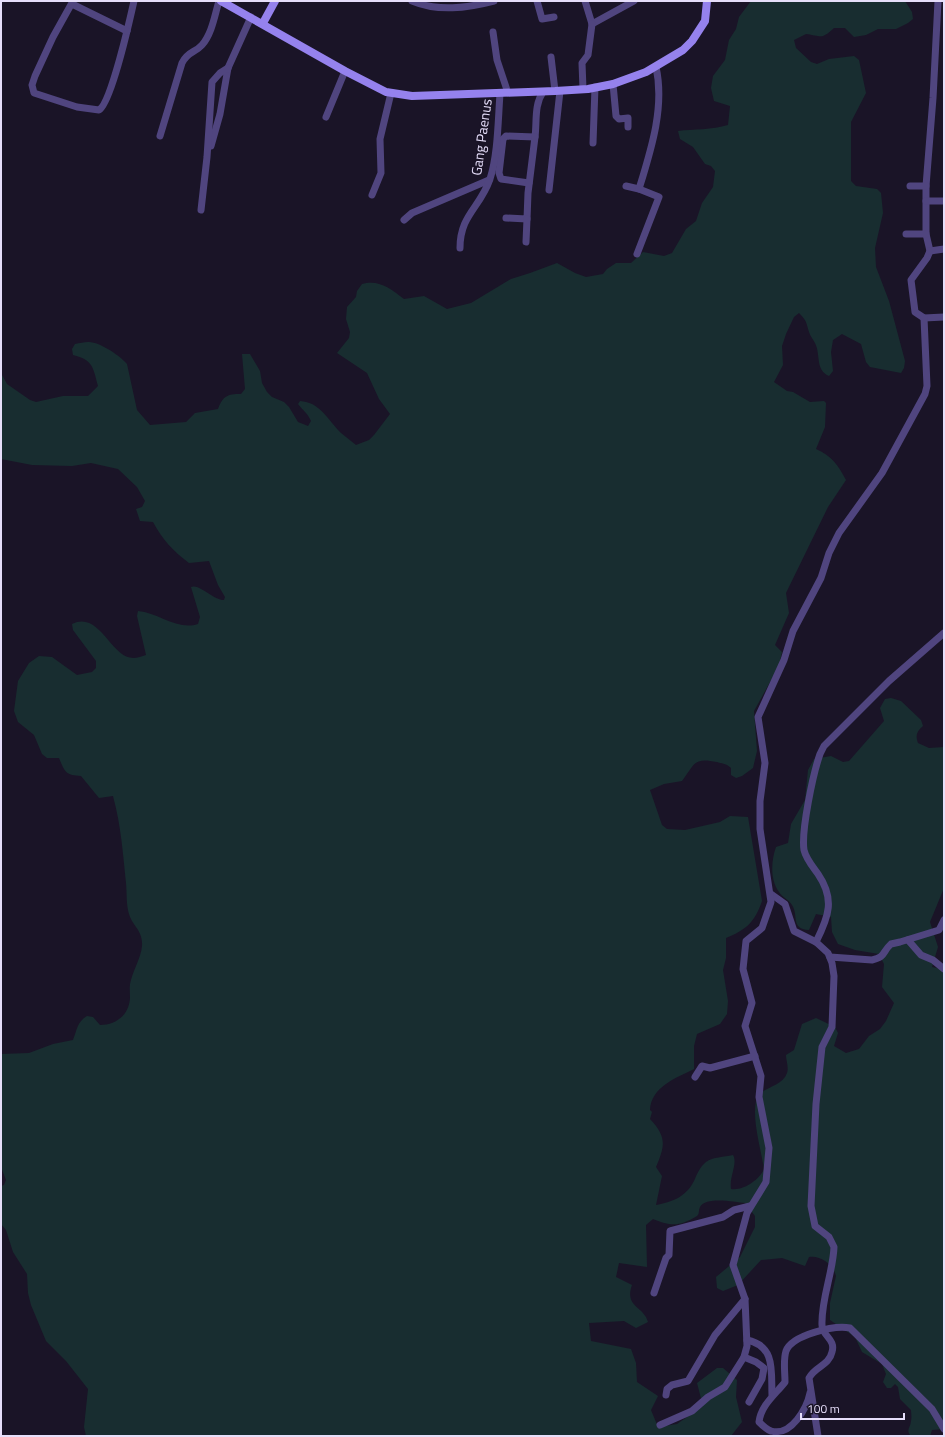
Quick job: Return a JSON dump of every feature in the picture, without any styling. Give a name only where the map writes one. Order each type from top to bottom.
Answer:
[{"type":"main road","points":[[220,1],[345,71],[391,93],[412,96],[543,92],[583,89],[613,84],[656,67],[671,58],[692,41],[705,21],[707,1]]},
{"type":"main road","points":[[263,24],[275,1]]},
{"type":"street","points":[[127,31],[72,3],[53,37],[35,76],[32,84],[34,93],[77,107],[99,110],[102,108],[115,75],[127,31],[134,1]]},
{"type":"street","points":[[160,136],[182,63],[187,55],[200,47],[205,41],[220,1]]},
{"type":"street","points":[[412,1],[432,8],[442,9],[492,1]]},
{"type":"street","points":[[537,1],[542,19],[554,17]]},
{"type":"street","points":[[583,89],[582,63],[588,55],[592,24],[585,1]]},
{"type":"street","points":[[592,24],[634,1]]},
{"type":"street","points":[[938,1],[933,98],[926,186],[926,234],[930,251],[923,264],[911,280],[915,312],[924,318],[944,317]]},
{"type":"street","points":[[207,157],[220,114],[228,68],[251,17]]},
{"type":"street","points":[[493,32],[504,94]]},
{"type":"street","points":[[549,190],[557,91],[551,57]]},
{"type":"street","points":[[635,191],[659,108],[660,87],[656,67]]},
{"type":"street","points":[[201,210],[207,157],[212,82],[220,73],[228,68]]},
{"type":"street","points":[[326,118],[345,71]]},
{"type":"street","points":[[613,84],[616,116],[619,119],[628,118],[628,127]]},
{"type":"street","points":[[593,143],[595,87]]},
{"type":"street","points":[[526,242],[529,183],[537,107],[538,99],[543,92]]},
{"type":"street","points":[[372,195],[381,173],[379,154],[380,139],[391,93]]},
{"type":"street","name":"Gang Paenus","points":[[460,248],[460,234],[462,226],[482,197],[492,172],[504,94]]},
{"type":"street","points":[[529,183],[501,179],[499,173],[503,139],[506,136],[535,137]]},
{"type":"street","points":[[404,220],[412,213],[489,180]]},
{"type":"street","points":[[626,186],[635,191],[659,197],[637,254]]},
{"type":"street","points":[[910,186],[926,186]]},
{"type":"street","points":[[926,201],[944,201]]},
{"type":"street","points":[[506,218],[527,219]]},
{"type":"street","points":[[906,234],[926,234]]},
{"type":"street","points":[[930,251],[944,249]]},
{"type":"street","points":[[660,1425],[692,1411],[708,1397],[725,1387],[744,1357],[747,1340],[745,1299],[733,1265],[750,1206],[766,1182],[769,1148],[759,1097],[761,1076],[745,1026],[752,1003],[743,972],[744,948],[748,938],[756,934],[762,928],[770,906],[771,894],[765,869],[760,829],[760,801],[765,762],[758,717],[784,660],[793,631],[821,578],[829,553],[840,533],[882,473],[925,394],[927,386],[924,318]]},
{"type":"street","points":[[816,942],[828,911],[829,896],[825,885],[806,856],[804,834],[820,754],[824,746],[889,681],[944,633]]},
{"type":"street","points":[[771,894],[785,904],[794,931],[816,942],[830,957],[835,987],[830,1034],[822,1047],[816,1104],[811,1206],[815,1226],[829,1237],[834,1247],[822,1317],[822,1329],[831,1341],[833,1351],[828,1362],[813,1370],[809,1378],[818,1436]]},
{"type":"street","points":[[830,957],[872,960],[879,958],[883,956],[891,944],[939,930],[944,920]]},
{"type":"street","points":[[908,940],[921,955],[933,960],[944,969]]},
{"type":"street","points":[[696,1077],[702,1066],[710,1068],[755,1056]]},
{"type":"street","points":[[654,1293],[666,1258],[668,1257],[670,1231],[723,1217],[734,1210],[750,1206]]},
{"type":"street","points":[[666,1395],[667,1389],[672,1385],[688,1381],[716,1335],[745,1299]]},
{"type":"street","points":[[811,1391],[802,1413],[794,1425],[780,1431],[772,1432],[759,1422],[772,1395],[785,1382],[786,1352],[789,1345],[822,1329],[844,1327],[850,1328],[932,1409],[944,1429]]},
{"type":"street","points":[[747,1340],[756,1342],[768,1353],[771,1363],[772,1395]]},
{"type":"street","points":[[744,1357],[756,1362],[764,1368],[762,1379],[749,1402]]},
{"type":"green space","points":[[751,1],[905,1],[912,12],[913,19],[896,29],[878,29],[866,35],[854,37],[845,28],[834,28],[824,36],[806,34],[794,40],[796,48],[811,62],[817,64],[829,59],[854,56],[859,60],[866,93],[851,122],[851,181],[856,186],[877,189],[881,193],[883,213],[875,248],[876,267],[889,301],[905,361],[904,368],[901,373],[870,367],[866,362],[861,344],[842,334],[833,340],[831,352],[833,371],[829,376],[820,366],[817,348],[809,333],[805,320],[799,313],[794,317],[782,346],[783,365],[774,382],[787,391],[793,392],[810,402],[824,401],[826,403],[825,427],[816,449],[834,462],[846,480],[828,507],[786,593],[789,613],[775,645],[782,652],[779,666],[754,711],[757,751],[753,768],[742,776],[736,778],[731,775],[731,768],[726,764],[703,760],[692,766],[682,781],[664,784],[650,790],[662,825],[667,829],[685,830],[720,822],[730,816],[748,817],[762,901],[753,920],[739,932],[726,938],[726,958],[723,970],[728,1001],[727,1014],[720,1024],[697,1034],[694,1046],[694,1069],[666,1084],[655,1095],[651,1102],[650,1110],[652,1112],[650,1119],[656,1125],[663,1142],[663,1147],[656,1167],[662,1176],[656,1205],[668,1202],[683,1195],[691,1187],[704,1164],[715,1158],[733,1155],[735,1162],[731,1179],[731,1189],[741,1188],[751,1184],[759,1177],[764,1169],[756,1126],[756,1101],[761,1093],[780,1082],[787,1073],[788,1066],[786,1055],[794,1050],[802,1024],[816,1018],[835,1027],[838,1033],[834,1046],[846,1053],[859,1049],[869,1036],[880,1029],[886,1021],[894,1003],[882,987],[884,964],[879,954],[855,950],[838,944],[832,932],[831,917],[816,914],[809,930],[799,927],[792,905],[780,894],[776,887],[772,864],[776,847],[788,843],[791,824],[805,800],[808,770],[814,759],[831,756],[843,762],[849,761],[884,721],[880,708],[885,699],[891,698],[901,701],[921,720],[923,726],[917,733],[918,743],[929,748],[944,747],[944,888],[930,922],[938,947],[932,967],[941,969],[944,973],[944,1429],[932,1430],[930,1436],[911,1436],[909,1434],[908,1430],[911,1423],[911,1410],[900,1399],[898,1387],[895,1384],[891,1388],[887,1388],[883,1382],[886,1374],[882,1364],[862,1352],[855,1337],[830,1320],[830,1303],[836,1276],[826,1261],[817,1257],[809,1257],[805,1266],[782,1258],[761,1260],[738,1285],[723,1291],[717,1288],[716,1277],[740,1257],[755,1227],[755,1216],[745,1203],[721,1200],[703,1204],[700,1207],[697,1216],[686,1222],[671,1224],[653,1219],[646,1225],[647,1267],[619,1263],[616,1277],[632,1285],[630,1292],[632,1302],[643,1313],[648,1322],[636,1328],[624,1321],[589,1323],[591,1341],[631,1349],[636,1363],[637,1382],[658,1396],[651,1410],[658,1427],[677,1424],[703,1406],[697,1383],[717,1368],[723,1368],[737,1380],[736,1397],[742,1422],[731,1436],[86,1436],[84,1427],[88,1389],[66,1361],[46,1341],[31,1305],[28,1293],[27,1274],[13,1252],[6,1230],[1,1224],[1,1186],[4,1185],[6,1180],[1,1167],[1,1054],[29,1053],[53,1044],[73,1040],[79,1024],[87,1016],[93,1017],[100,1025],[106,1025],[121,1018],[129,1004],[130,982],[140,954],[142,941],[128,910],[121,840],[113,796],[99,798],[81,776],[72,775],[66,772],[59,758],[47,758],[42,754],[34,735],[18,722],[14,711],[18,681],[29,663],[39,656],[52,657],[77,675],[92,672],[96,668],[96,661],[73,630],[72,624],[82,621],[90,624],[98,629],[119,651],[126,656],[137,658],[146,655],[137,616],[138,611],[146,612],[183,625],[191,626],[198,624],[200,617],[191,587],[198,587],[220,599],[224,600],[225,597],[218,585],[209,561],[189,563],[168,544],[153,522],[140,521],[136,509],[142,507],[145,501],[137,487],[118,469],[91,463],[72,466],[32,465],[1,459],[1,373],[7,384],[30,400],[36,402],[63,396],[88,396],[98,386],[95,374],[91,365],[85,359],[73,355],[72,349],[75,344],[92,342],[115,353],[127,364],[137,410],[150,425],[186,422],[195,413],[218,409],[222,401],[229,395],[241,394],[245,389],[242,354],[250,354],[260,371],[262,383],[267,392],[272,397],[284,402],[289,407],[298,422],[308,426],[311,421],[298,404],[300,401],[307,402],[323,412],[341,433],[356,445],[369,440],[390,414],[379,399],[367,373],[337,353],[349,338],[350,332],[346,319],[347,307],[356,297],[357,291],[362,284],[379,284],[404,299],[424,296],[447,309],[471,303],[511,279],[557,263],[586,277],[603,274],[607,269],[616,263],[631,263],[643,252],[664,256],[672,253],[686,229],[696,221],[702,203],[713,187],[715,171],[711,166],[705,164],[693,147],[680,139],[678,131],[709,129],[728,125],[730,106],[714,101],[711,88],[713,76],[725,60],[729,40],[736,29],[739,17]]}]
